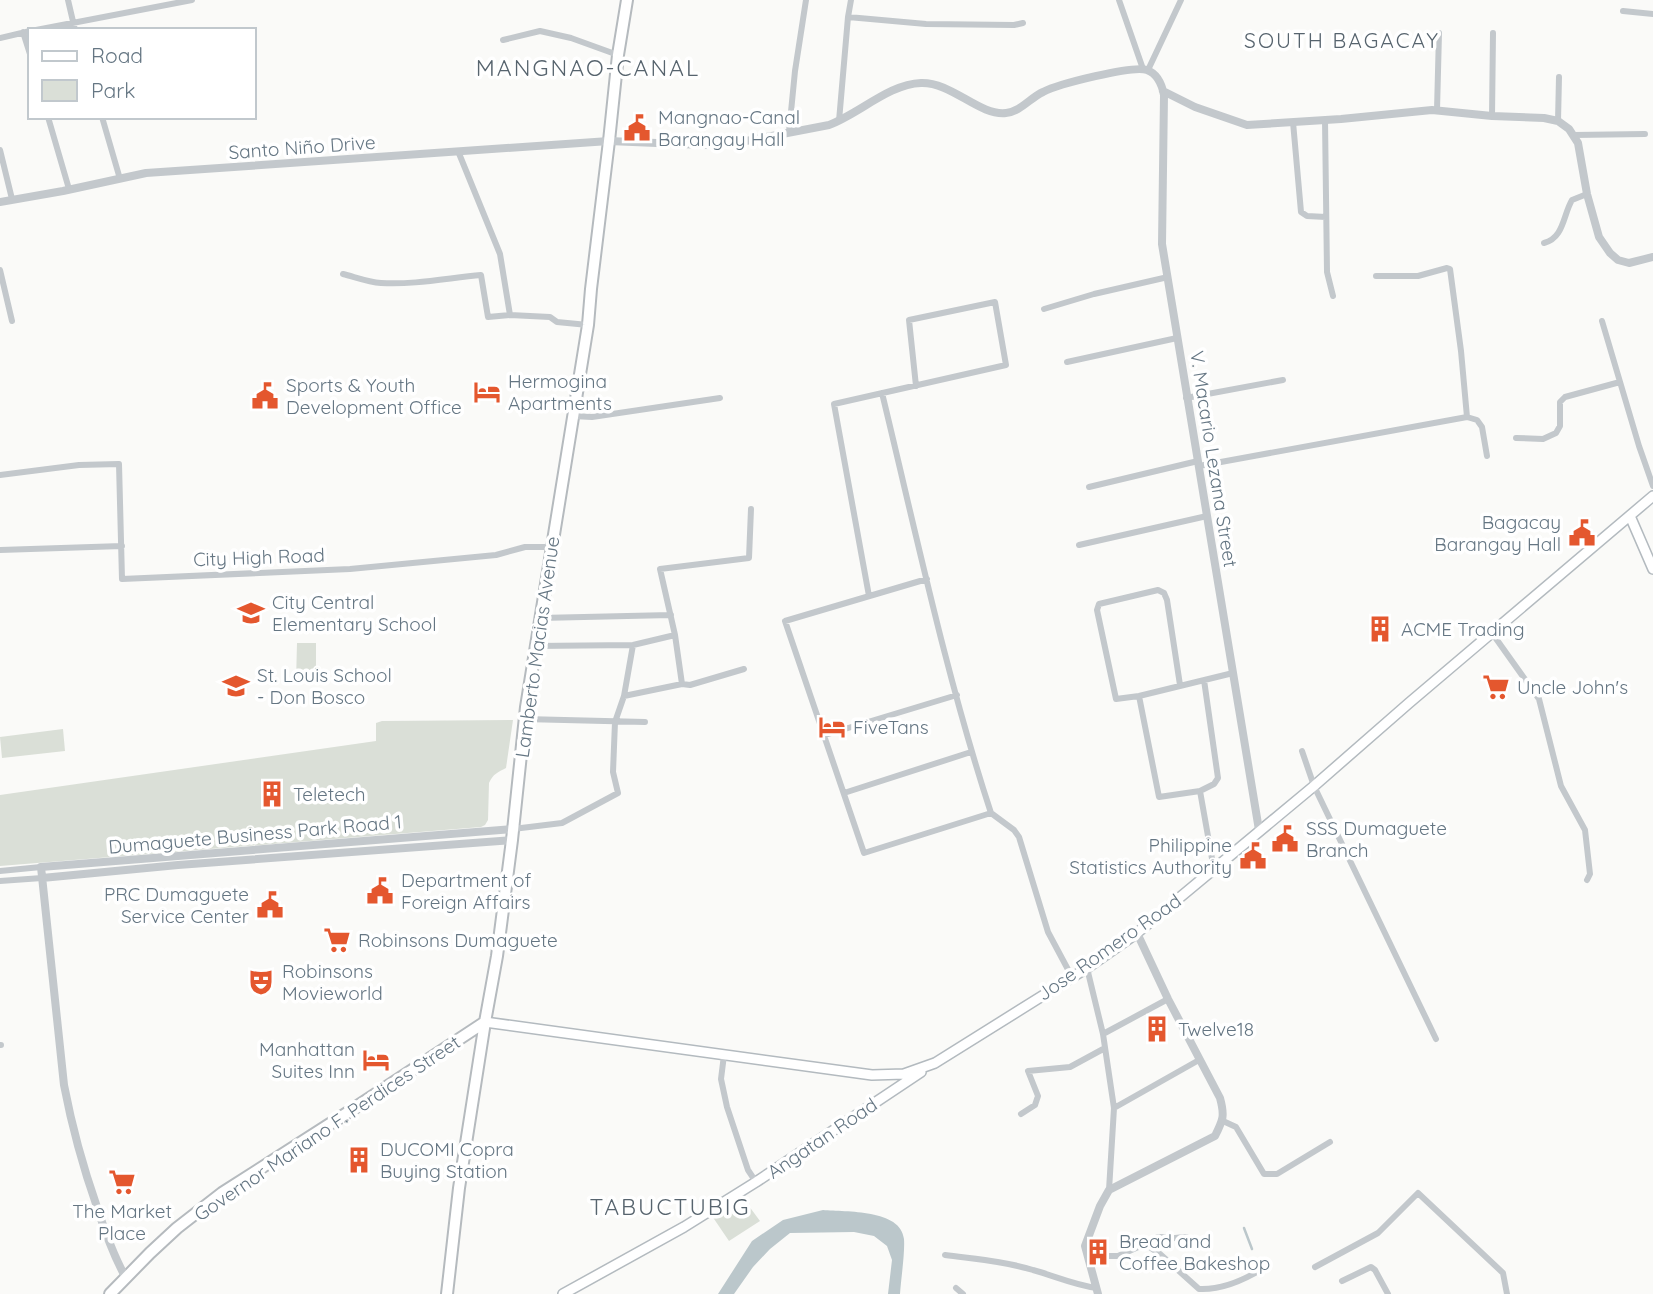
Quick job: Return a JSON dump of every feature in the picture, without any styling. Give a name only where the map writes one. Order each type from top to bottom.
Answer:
[{"type":"main road","name":"Lamberto Macias Avenue","points":[[447,1294],[459,1188],[494,976],[513,834],[524,719],[588,325],[618,55],[627,0]]},
{"type":"main road","name":"Jose Romero Road","points":[[485,1022],[872,1075],[904,1074],[935,1063],[1087,968],[1137,933],[1314,786],[1653,496]]},
{"type":"main road","points":[[1630,516],[1653,569]]},
{"type":"main road","name":"Governor Mariano F. Perdices Street","points":[[110,1294],[177,1228],[222,1193],[485,1022]]},
{"type":"main road","name":"Angatan Road","points":[[563,1294],[684,1227],[935,1063]]},
{"type":"street","points":[[68,0],[74,28]]},
{"type":"street","points":[[45,28],[192,0]]},
{"type":"street","points":[[789,132],[794,71],[806,0]]},
{"type":"street","points":[[839,121],[850,0]]},
{"type":"street","points":[[1119,0],[1145,69],[1157,77],[1163,91],[1195,107],[1247,125],[1437,110],[1558,121],[1574,135],[1581,153],[1587,194],[1599,237],[1610,253],[1618,260],[1629,263],[1653,257]]},
{"type":"street","points":[[1145,69],[1181,0]]},
{"type":"street","points":[[1623,11],[1653,14]]},
{"type":"street","points":[[848,17],[926,24],[1023,23]]},
{"type":"street","points":[[503,40],[540,31],[571,38],[618,55]]},
{"type":"street","points":[[0,38],[27,32]]},
{"type":"street","points":[[1437,110],[1440,33]]},
{"type":"street","points":[[1492,116],[1493,33]]},
{"type":"street","name":"Santo Niño Drive","points":[[0,202],[146,173],[610,141],[704,145],[746,141],[839,121],[885,95],[917,83],[941,86],[984,108],[1005,113],[1017,110],[1049,89],[1092,77],[1145,69]]},
{"type":"street","points":[[1558,121],[1559,77]]},
{"type":"street","name":"V. Macario Lezana Street","points":[[1163,91],[1162,244],[1259,830]]},
{"type":"street","points":[[49,119],[69,189]]},
{"type":"street","points":[[103,119],[120,178]]},
{"type":"street","points":[[1325,120],[1327,272],[1334,296]]},
{"type":"street","points":[[1293,122],[1301,212],[1307,216],[1326,217]]},
{"type":"street","points":[[1574,135],[1645,134]]},
{"type":"street","points":[[0,150],[12,199]]},
{"type":"street","points":[[458,151],[500,254],[510,315]]},
{"type":"street","points":[[1544,243],[1557,236],[1572,200],[1587,194]]},
{"type":"street","points":[[1376,275],[1418,276],[1450,269],[1467,417]]},
{"type":"street","points":[[0,270],[12,321]]},
{"type":"street","points":[[343,274],[378,283],[416,283],[481,275],[488,317],[550,317],[557,322],[588,325]]},
{"type":"street","points":[[1044,309],[1094,294],[1168,278]]},
{"type":"street","points":[[869,596],[834,404],[916,386],[1006,365],[995,302],[909,320],[916,386]]},
{"type":"street","points":[[1602,321],[1653,486]]},
{"type":"street","points":[[1067,362],[1177,338]]},
{"type":"street","points":[[1186,398],[1283,380]]},
{"type":"street","points":[[1516,438],[1543,439],[1556,433],[1560,426],[1560,402],[1565,397],[1620,382]]},
{"type":"street","points":[[882,393],[971,752],[991,813],[1019,836],[1048,932],[1072,977]]},
{"type":"street","points":[[573,416],[592,417],[720,398]]},
{"type":"street","points":[[1089,487],[1198,464],[1467,417],[1477,420],[1482,427],[1487,456]]},
{"type":"street","points":[[0,475],[79,465],[119,464],[122,546],[0,550]]},
{"type":"street","points":[[682,684],[675,635],[660,569],[748,558],[751,509]]},
{"type":"street","points":[[1079,545],[1207,516]]},
{"type":"street","name":"City High Road","points":[[122,546],[122,579],[351,569],[496,555],[525,547],[551,547]]},
{"type":"street","points":[[927,579],[785,621],[864,853],[991,813]]},
{"type":"street","points":[[1180,685],[1164,593],[1158,590],[1099,604],[1097,610],[1116,699],[1139,696],[1233,673]]},
{"type":"street","points":[[540,618],[671,615]]},
{"type":"street","points":[[1492,633],[1539,699],[1562,786],[1585,830],[1590,874],[1587,880]]},
{"type":"street","points":[[536,646],[633,645],[675,635]]},
{"type":"street","points":[[513,834],[562,823],[618,793],[613,772],[615,722],[624,696],[633,645]]},
{"type":"street","points":[[624,696],[682,684],[690,685],[744,669]]},
{"type":"street","points":[[1139,696],[1159,797],[1200,791],[1214,784],[1218,778],[1204,680]]},
{"type":"street","points":[[825,735],[957,695]]},
{"type":"street","points":[[524,719],[645,722]]},
{"type":"street","points":[[1303,751],[1314,786],[1436,1040]]},
{"type":"street","points":[[845,793],[971,752]]},
{"type":"street","points":[[1200,791],[1214,870]]},
{"type":"street","name":"Dumaguete Business Park Road 1","points":[[0,871],[177,861],[513,834]]},
{"type":"street","name":"Dumaguete Business Park Road 1","points":[[0,881],[177,861]]},
{"type":"street","points":[[41,867],[69,1111],[84,1171],[116,1261],[126,1278]]},
{"type":"street","points":[[1097,1291],[1085,1245],[1100,1206],[1110,1191],[1215,1136],[1223,1121],[1220,1098],[1137,933]]},
{"type":"street","points":[[1087,968],[1104,1034],[1114,1108],[1110,1191]]},
{"type":"street","points":[[1104,1034],[1168,999]]},
{"type":"street","points":[[1021,1114],[1035,1105],[1038,1096],[1028,1071],[1070,1067],[1105,1048]]},
{"type":"street","points":[[724,1055],[721,1079],[727,1107],[748,1170],[756,1182]]},
{"type":"street","points":[[1114,1108],[1199,1059]]},
{"type":"street","points":[[1223,1121],[1236,1127],[1264,1174],[1277,1174],[1330,1142]]},
{"type":"street","points":[[1314,1267],[1378,1233],[1418,1193],[1503,1273],[1507,1294]]},
{"type":"street","points":[[1149,1246],[1156,1237],[1186,1237]]},
{"type":"street","points":[[1088,1260],[1102,1256],[1118,1256],[1145,1244],[1199,1289],[1246,1278],[1262,1269]]},
{"type":"street","points":[[945,1255],[1018,1266],[1097,1291]]},
{"type":"street","points":[[1342,1281],[1371,1267],[1388,1294]]},
{"type":"street","points":[[956,1288],[962,1294]]},
{"type":"green space","points":[[297,643],[316,643],[316,682],[296,682]]},
{"type":"green space","points":[[513,720],[506,768],[494,775],[489,783],[488,820],[481,827],[0,866],[0,795],[376,741],[376,723],[382,721]]},
{"type":"green space","points":[[63,729],[65,751],[2,758],[0,737]]},
{"type":"green space","points":[[743,1198],[760,1221],[729,1241],[712,1216]]},
{"type":"shaded area","points":[[823,1210],[871,1214],[893,1222],[901,1229],[904,1245],[900,1294],[888,1294],[892,1260],[887,1246],[874,1236],[854,1232],[790,1233],[753,1267],[734,1294],[718,1294],[752,1241],[783,1220]]},
{"type":"waterway","points":[[1244,1228],[1252,1249]]},
{"type":"place","name":"Mangnao-Canal Barangay Hall","points":[[637,128]]},
{"type":"place","name":"Hermogina Apartments","points":[[487,392]]},
{"type":"place","name":"Sports & Youth Development Office","points":[[265,396]]},
{"type":"place","name":"Bagacay Barangay Hall","points":[[1582,533]]},
{"type":"place","name":"City Central Elementary School","points":[[251,613]]},
{"type":"place","name":"ACME Trading","points":[[1380,629]]},
{"type":"place","name":"St. Louis School - Don Bosco","points":[[236,686]]},
{"type":"place","name":"Uncle John's","points":[[1496,687]]},
{"type":"place","name":"FiveTans","points":[[832,727]]},
{"type":"place","name":"Teletech","points":[[272,794]]},
{"type":"place","name":"SSS Dumaguete Branch","points":[[1285,839]]},
{"type":"place","name":"Philippine Statistics Authority","points":[[1253,856]]},
{"type":"place","name":"Department of Foreign Affairs","points":[[380,891]]},
{"type":"place","name":"PRC Dumaguete Service Center","points":[[270,905]]},
{"type":"place","name":"Robinsons Dumaguete","points":[[337,940]]},
{"type":"place","name":"Robinsons Movieworld","points":[[261,982]]},
{"type":"place","name":"Twelve18","points":[[1157,1029]]},
{"type":"place","name":"Manhattan Suites Inn","points":[[376,1060]]},
{"type":"place","name":"DUCOMI Copra Buying Station","points":[[359,1160]]},
{"type":"place","name":"The Market Place","points":[[122,1182]]},
{"type":"place","name":"Bread and Coffee Bakeshop","points":[[1098,1252]]},
{"type":"district","name":"SOUTH BAGACAY","points":[[1342,40]]},
{"type":"district","name":"MANGNAO-CANAL","points":[[588,67]]},
{"type":"district","name":"TABUCTUBIG","points":[[670,1206]]}]
